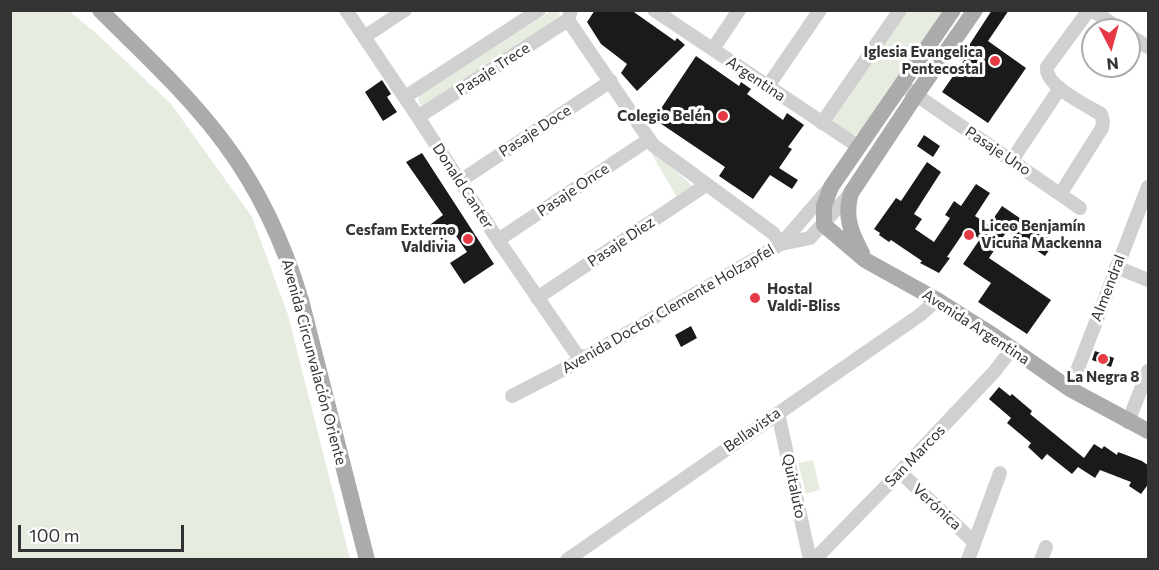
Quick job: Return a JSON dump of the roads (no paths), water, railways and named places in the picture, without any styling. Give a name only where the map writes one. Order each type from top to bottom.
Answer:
[{"type":"main road","name":"Avenida Circunvalación Oriente","points":[[100,10],[209,124],[240,166],[266,211],[287,258],[301,300],[368,560]]},
{"type":"main road","points":[[865,260],[824,225],[824,206],[831,188],[954,10]]},
{"type":"main road","name":"Avenida Doctor Clemente Holzapfel","points":[[851,193],[975,10]]},
{"type":"main road","points":[[851,193],[848,202],[848,223],[865,260]]},
{"type":"main road","name":"Avenida Argentina","points":[[865,260],[937,300],[1070,389],[1128,422],[1149,431]]},
{"type":"street","name":"Donald Canter","points":[[346,10],[537,298],[577,355],[584,357]]},
{"type":"street","points":[[364,37],[405,10]]},
{"type":"street","name":"Pasaje Trece","points":[[405,97],[539,10]]},
{"type":"street","points":[[713,50],[739,10]]},
{"type":"street","points":[[768,86],[820,10]]},
{"type":"street","points":[[822,123],[900,10]]},
{"type":"street","points":[[1061,193],[1102,128],[1103,121],[1101,114],[1060,88],[1047,76],[1047,67],[1090,10]]},
{"type":"street","name":"Argentina","points":[[656,11],[859,147]]},
{"type":"street","points":[[570,15],[648,140],[773,233],[781,244],[831,188]]},
{"type":"street","name":"Pasaje Trece","points":[[418,117],[570,15]]},
{"type":"street","name":"Pasaje Doce","points":[[460,181],[611,81]]},
{"type":"street","name":"Pasaje Uno","points":[[902,85],[1080,208]]},
{"type":"street","points":[[1012,160],[1060,88]]},
{"type":"street","name":"Pasaje Once","points":[[498,240],[648,140]]},
{"type":"street","name":"Pasaje Diez","points":[[537,298],[706,185]]},
{"type":"street","name":"Avenida Doctor Clemente Holzapfel","points":[[512,396],[781,244],[810,238],[851,193]]},
{"type":"street","name":"Almendral","points":[[1070,389],[1116,267],[1147,196]]},
{"type":"street","points":[[1116,267],[1149,280]]},
{"type":"street","name":"Bellavista","points":[[567,560],[920,315],[937,300]]},
{"type":"street","name":"San Marcos","points":[[812,560],[900,472],[1012,350]]},
{"type":"street","points":[[1128,422],[1149,371]]},
{"type":"street","name":"Quitaluto","points":[[778,413],[812,560]]},
{"type":"street","name":"Verónica","points":[[900,472],[974,542]]},
{"type":"street","points":[[968,560],[1000,472]]},
{"type":"place","name":"Iglesia Evangelica Pentecostal","points":[[995,61]]},
{"type":"place","name":"Colegio Belén","points":[[723,116]]},
{"type":"place","name":"Liceo Benjamín Vicuña Mackenna","points":[[969,235]]},
{"type":"place","name":"Cesfam Externo Valdivia","points":[[468,239]]},
{"type":"place","name":"Hostal Valdi-Bliss","points":[[755,298]]},
{"type":"place","name":"La Negra 8","points":[[1103,359]]}]
